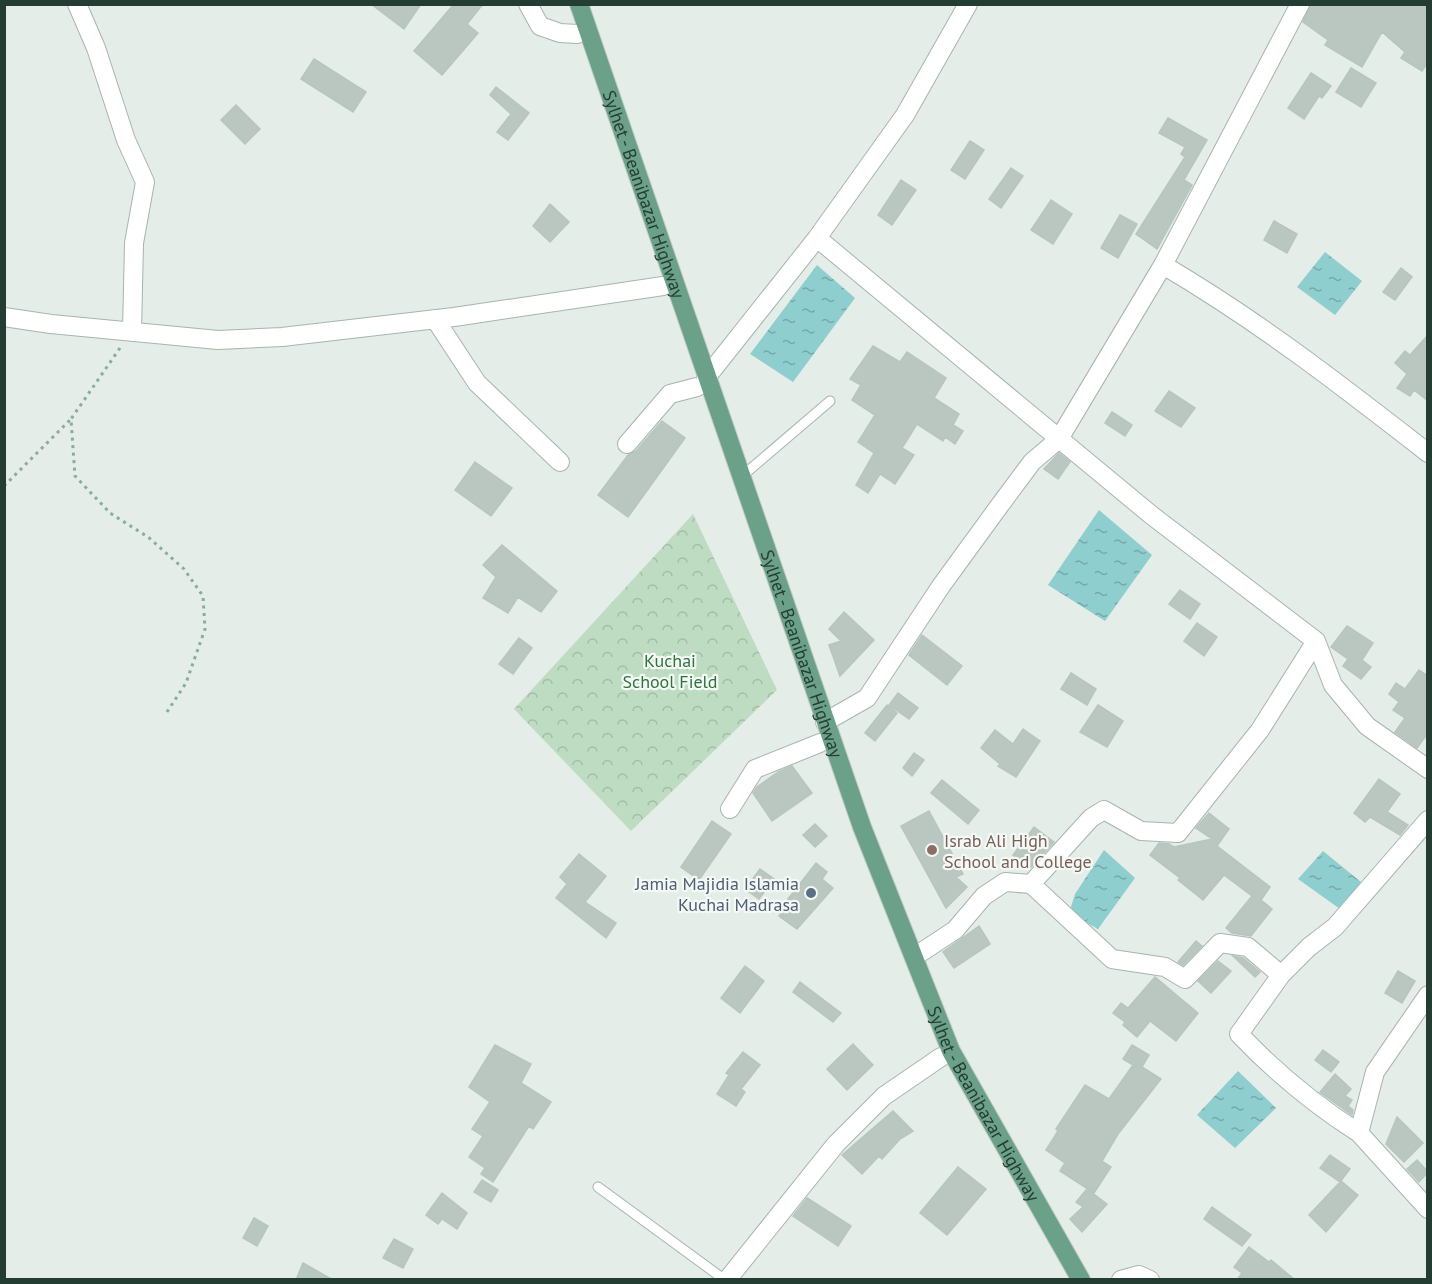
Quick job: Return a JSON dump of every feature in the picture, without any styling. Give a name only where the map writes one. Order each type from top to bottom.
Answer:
[{"type":"main road","name":"Sylhet - Beanibazar Highway","points":[[567,4],[663,286],[741,477],[862,827],[951,1051],[1081,1280]]},
{"type":"main road","name":"Sylhet - Beanibazar Highway","points":[[579,4],[851,832],[941,1057],[1067,1280]]},
{"type":"street","points":[[77,4],[96,48],[126,140],[145,182],[134,243],[132,332]]},
{"type":"street","points":[[528,4],[540,26],[560,33],[577,34]]},
{"type":"street","points":[[627,444],[670,394],[702,383],[817,238],[905,115],[969,4]]},
{"type":"street","points":[[825,722],[867,698],[941,586],[1000,505],[1032,462],[1059,439],[1163,265],[1300,4]]},
{"type":"street","points":[[817,238],[1059,439],[1316,641],[1333,685],[1366,726],[1428,769]]},
{"type":"street","points":[[1163,265],[1217,297],[1320,369],[1428,453]]},
{"type":"street","points":[[4,317],[132,332],[229,339],[282,337],[435,319],[663,286]]},
{"type":"street","points":[[435,319],[477,383],[560,462]]},
{"type":"street","points":[[1031,884],[1091,818],[1104,810],[1141,831],[1178,833],[1260,730],[1316,641]]},
{"type":"street","points":[[730,808],[755,769],[820,743]]},
{"type":"street","points":[[1428,820],[1335,927],[1309,947],[1281,975],[1239,1034],[1268,1065],[1330,1115],[1359,1133],[1428,1209]]},
{"type":"street","points":[[914,957],[955,930],[984,896],[1005,882],[1031,884],[1112,959],[1165,968],[1185,979],[1220,943],[1248,948],[1281,975]]},
{"type":"street","points":[[1359,1133],[1375,1072],[1428,995]]},
{"type":"street","points":[[726,1280],[836,1144],[884,1096],[941,1057]]},
{"type":"street","points":[[1121,1280],[1139,1275],[1149,1280]]},
{"type":"lane","points":[[741,477],[830,401]]},
{"type":"lane","points":[[598,1187],[726,1280]]},
{"type":"path","points":[[4,486],[71,419],[132,332]]},
{"type":"path","points":[[71,419],[75,476],[110,513],[148,537],[184,569],[203,596],[205,629],[186,683],[165,715]]},
{"type":"green space","name":"Kuchai School Field","points":[[693,514],[777,690],[631,831],[514,709]]},
{"type":"water","points":[[1325,252],[1362,281],[1335,315],[1297,287]]},
{"type":"water","points":[[817,265],[855,298],[793,382],[750,354]]},
{"type":"water","points":[[1099,510],[1152,555],[1105,621],[1048,585]]},
{"type":"water","points":[[1104,850],[1135,878],[1098,929],[1069,913],[1075,894]]},
{"type":"water","points":[[1323,851],[1361,882],[1340,909],[1298,879]]},
{"type":"water","points":[[1238,1071],[1276,1108],[1235,1148],[1197,1115]]},
{"type":"building","points":[[371,4],[421,4],[404,29]]},
{"type":"building","points":[[454,4],[483,4],[467,24],[478,33],[442,75],[414,51]]},
{"type":"building","points":[[1311,4],[1423,4],[1428,8],[1428,62],[1422,71],[1401,58],[1405,52],[1382,32],[1362,67],[1325,45],[1328,40],[1303,22]]},
{"type":"building","points":[[314,59],[366,92],[353,112],[301,79]]},
{"type":"building","points":[[1351,68],[1376,83],[1361,107],[1336,92]]},
{"type":"building","points":[[1311,73],[1331,86],[1322,98],[1319,96],[1304,119],[1288,108]]},
{"type":"building","points":[[496,87],[529,113],[508,140],[497,132],[511,114],[490,95]]},
{"type":"building","points":[[236,105],[260,129],[245,144],[221,120]]},
{"type":"building","points":[[1168,118],[1207,140],[1184,180],[1192,185],[1157,249],[1136,234],[1185,157],[1181,154],[1185,147],[1159,133]]},
{"type":"building","points":[[970,141],[984,150],[965,179],[951,170]]},
{"type":"building","points":[[1011,168],[1023,176],[1001,208],[989,199]]},
{"type":"building","points":[[901,180],[916,190],[892,225],[878,215]]},
{"type":"building","points":[[1051,200],[1072,214],[1053,244],[1031,230]]},
{"type":"building","points":[[550,204],[569,222],[550,242],[533,226]]},
{"type":"building","points":[[1120,215],[1137,224],[1118,258],[1101,248]]},
{"type":"building","points":[[1274,221],[1297,234],[1287,253],[1264,240]]},
{"type":"building","points":[[1401,268],[1412,277],[1395,300],[1383,292]]},
{"type":"building","points":[[1428,335],[1428,401],[1414,390],[1410,396],[1397,388],[1407,374],[1395,363],[1405,351],[1410,355]]},
{"type":"building","points":[[873,346],[900,362],[907,352],[946,378],[934,398],[959,414],[953,425],[963,431],[955,444],[945,437],[943,441],[917,424],[902,448],[914,455],[895,484],[880,474],[868,493],[856,485],[874,453],[858,442],[875,415],[852,400],[861,385],[850,379]]},
{"type":"building","points":[[1169,391],[1195,408],[1181,427],[1155,411]]},
{"type":"building","points":[[1112,412],[1132,425],[1125,436],[1105,423]]},
{"type":"building","points":[[662,421],[685,438],[628,517],[598,495],[628,455],[636,451]]},
{"type":"building","points":[[1059,453],[1070,462],[1058,479],[1044,469]]},
{"type":"building","points":[[475,462],[512,488],[491,516],[455,490]]},
{"type":"building","points":[[502,545],[557,591],[541,612],[518,597],[508,613],[483,598],[496,577],[483,565]]},
{"type":"building","points":[[1180,590],[1200,604],[1190,619],[1169,604]]},
{"type":"building","points":[[844,612],[874,640],[840,676],[829,645],[841,641],[829,629]]},
{"type":"building","points":[[1197,623],[1217,637],[1204,656],[1184,641]]},
{"type":"building","points":[[1347,626],[1373,643],[1362,660],[1371,667],[1361,679],[1343,666],[1348,659],[1331,647]]},
{"type":"building","points":[[922,635],[962,666],[947,685],[909,655]]},
{"type":"building","points":[[519,638],[532,648],[513,674],[499,664]]},
{"type":"building","points":[[1419,670],[1428,676],[1428,733],[1417,748],[1395,732],[1405,718],[1393,710],[1399,702],[1389,694],[1396,683],[1405,689]]},
{"type":"building","points":[[1071,673],[1096,689],[1087,705],[1061,689]]},
{"type":"building","points":[[898,693],[918,708],[909,719],[889,705]]},
{"type":"building","points":[[887,705],[897,713],[875,741],[865,733]]},
{"type":"building","points":[[1098,705],[1123,721],[1107,747],[1080,732]]},
{"type":"building","points":[[1023,729],[1040,741],[1016,777],[998,766],[1000,764],[981,748],[995,730],[1013,744]]},
{"type":"building","points":[[914,753],[924,760],[912,776],[903,768]]},
{"type":"building","points":[[792,766],[812,793],[772,821],[753,793],[757,787],[778,772]]},
{"type":"building","points":[[1379,779],[1400,794],[1387,812],[1408,825],[1400,835],[1370,817],[1365,822],[1354,813]]},
{"type":"building","points":[[942,780],[979,810],[968,824],[931,793]]},
{"type":"building","name":"Israb Ali High School and College","points":[[929,811],[963,874],[956,877],[967,887],[946,908],[901,826]]},
{"type":"building","points":[[1209,813],[1229,829],[1217,846],[1270,887],[1261,900],[1272,909],[1251,936],[1232,933],[1226,928],[1252,896],[1224,875],[1203,900],[1178,880],[1180,878],[1150,855],[1159,843],[1174,847],[1212,839],[1196,828]]},
{"type":"building","points":[[712,821],[731,834],[699,880],[681,867]]},
{"type":"building","points":[[815,824],[827,836],[815,847],[803,835]]},
{"type":"building","points":[[1034,827],[1054,842],[1030,868],[1013,855]]},
{"type":"building","points":[[579,854],[606,876],[585,902],[616,923],[606,938],[556,898],[567,884],[560,877]]},
{"type":"building","name":"Jamia Majidia Islamia Kuchai Madrasa","points":[[816,863],[827,872],[822,879],[833,888],[797,929],[779,916],[790,900],[788,899]]},
{"type":"building","points":[[760,869],[774,879],[759,899],[745,889]]},
{"type":"building","points":[[979,926],[990,944],[954,968],[943,952]]},
{"type":"building","points":[[1196,941],[1202,946],[1183,965],[1178,962]]},
{"type":"building","points":[[1233,956],[1243,958],[1260,972],[1255,977]]},
{"type":"building","points":[[1218,961],[1231,971],[1211,993],[1198,981]]},
{"type":"building","points":[[745,966],[764,981],[740,1013],[721,998]]},
{"type":"building","points":[[1398,971],[1415,981],[1402,1003],[1385,993]]},
{"type":"building","points":[[1155,977],[1198,1013],[1176,1041],[1150,1021],[1137,1037],[1123,1025],[1125,1022],[1113,1013],[1121,1003],[1128,1008]]},
{"type":"building","points":[[800,982],[841,1013],[833,1022],[793,992]]},
{"type":"building","points":[[853,1044],[873,1065],[847,1090],[827,1069]]},
{"type":"building","points":[[495,1045],[531,1064],[521,1083],[551,1102],[533,1129],[529,1126],[493,1182],[481,1174],[485,1168],[469,1157],[483,1136],[472,1129],[490,1102],[469,1087]]},
{"type":"building","points":[[1132,1045],[1149,1055],[1142,1067],[1161,1079],[1118,1134],[1102,1161],[1111,1167],[1094,1193],[1060,1171],[1065,1163],[1046,1150],[1058,1131],[1056,1129],[1085,1085],[1109,1099],[1133,1065],[1123,1059]]},
{"type":"building","points":[[1323,1050],[1339,1062],[1331,1072],[1315,1060]]},
{"type":"building","points":[[743,1052],[760,1065],[741,1089],[745,1092],[736,1106],[717,1094],[729,1075],[726,1073]]},
{"type":"building","points":[[1335,1074],[1351,1089],[1345,1096],[1352,1100],[1348,1106],[1353,1110],[1352,1115],[1320,1092]]},
{"type":"building","points":[[893,1111],[913,1131],[900,1139],[882,1159],[879,1156],[862,1174],[842,1155]]},
{"type":"building","points":[[1397,1117],[1423,1143],[1404,1162],[1386,1144]]},
{"type":"building","points":[[1330,1155],[1350,1169],[1340,1182],[1320,1168]]},
{"type":"building","points":[[1417,1160],[1428,1172],[1419,1182],[1407,1169]]},
{"type":"building","points":[[958,1167],[986,1189],[947,1235],[920,1213]]},
{"type":"building","points":[[482,1180],[498,1190],[491,1202],[474,1192]]},
{"type":"building","points":[[1341,1181],[1358,1195],[1326,1232],[1309,1215]]},
{"type":"building","points":[[1087,1189],[1107,1204],[1082,1232],[1070,1219],[1083,1207],[1076,1202]]},
{"type":"building","points":[[442,1193],[467,1213],[457,1229],[442,1219],[438,1224],[426,1215]]},
{"type":"building","points":[[807,1198],[851,1226],[838,1246],[793,1216]]},
{"type":"building","points":[[1212,1207],[1251,1235],[1242,1246],[1204,1219]]},
{"type":"building","points":[[254,1218],[268,1226],[257,1246],[243,1238]]},
{"type":"building","points":[[394,1239],[413,1249],[403,1268],[383,1258]]},
{"type":"building","points":[[1249,1247],[1269,1262],[1271,1260],[1295,1280],[1237,1280],[1242,1273],[1234,1267]]},
{"type":"building","points":[[303,1263],[333,1280],[296,1280]]},
{"type":"place","name":"Israb Ali High School and College","points":[[932,850]]},
{"type":"place","name":"Jamia Majidia Islamia Kuchai Madrasa","points":[[811,893]]}]
